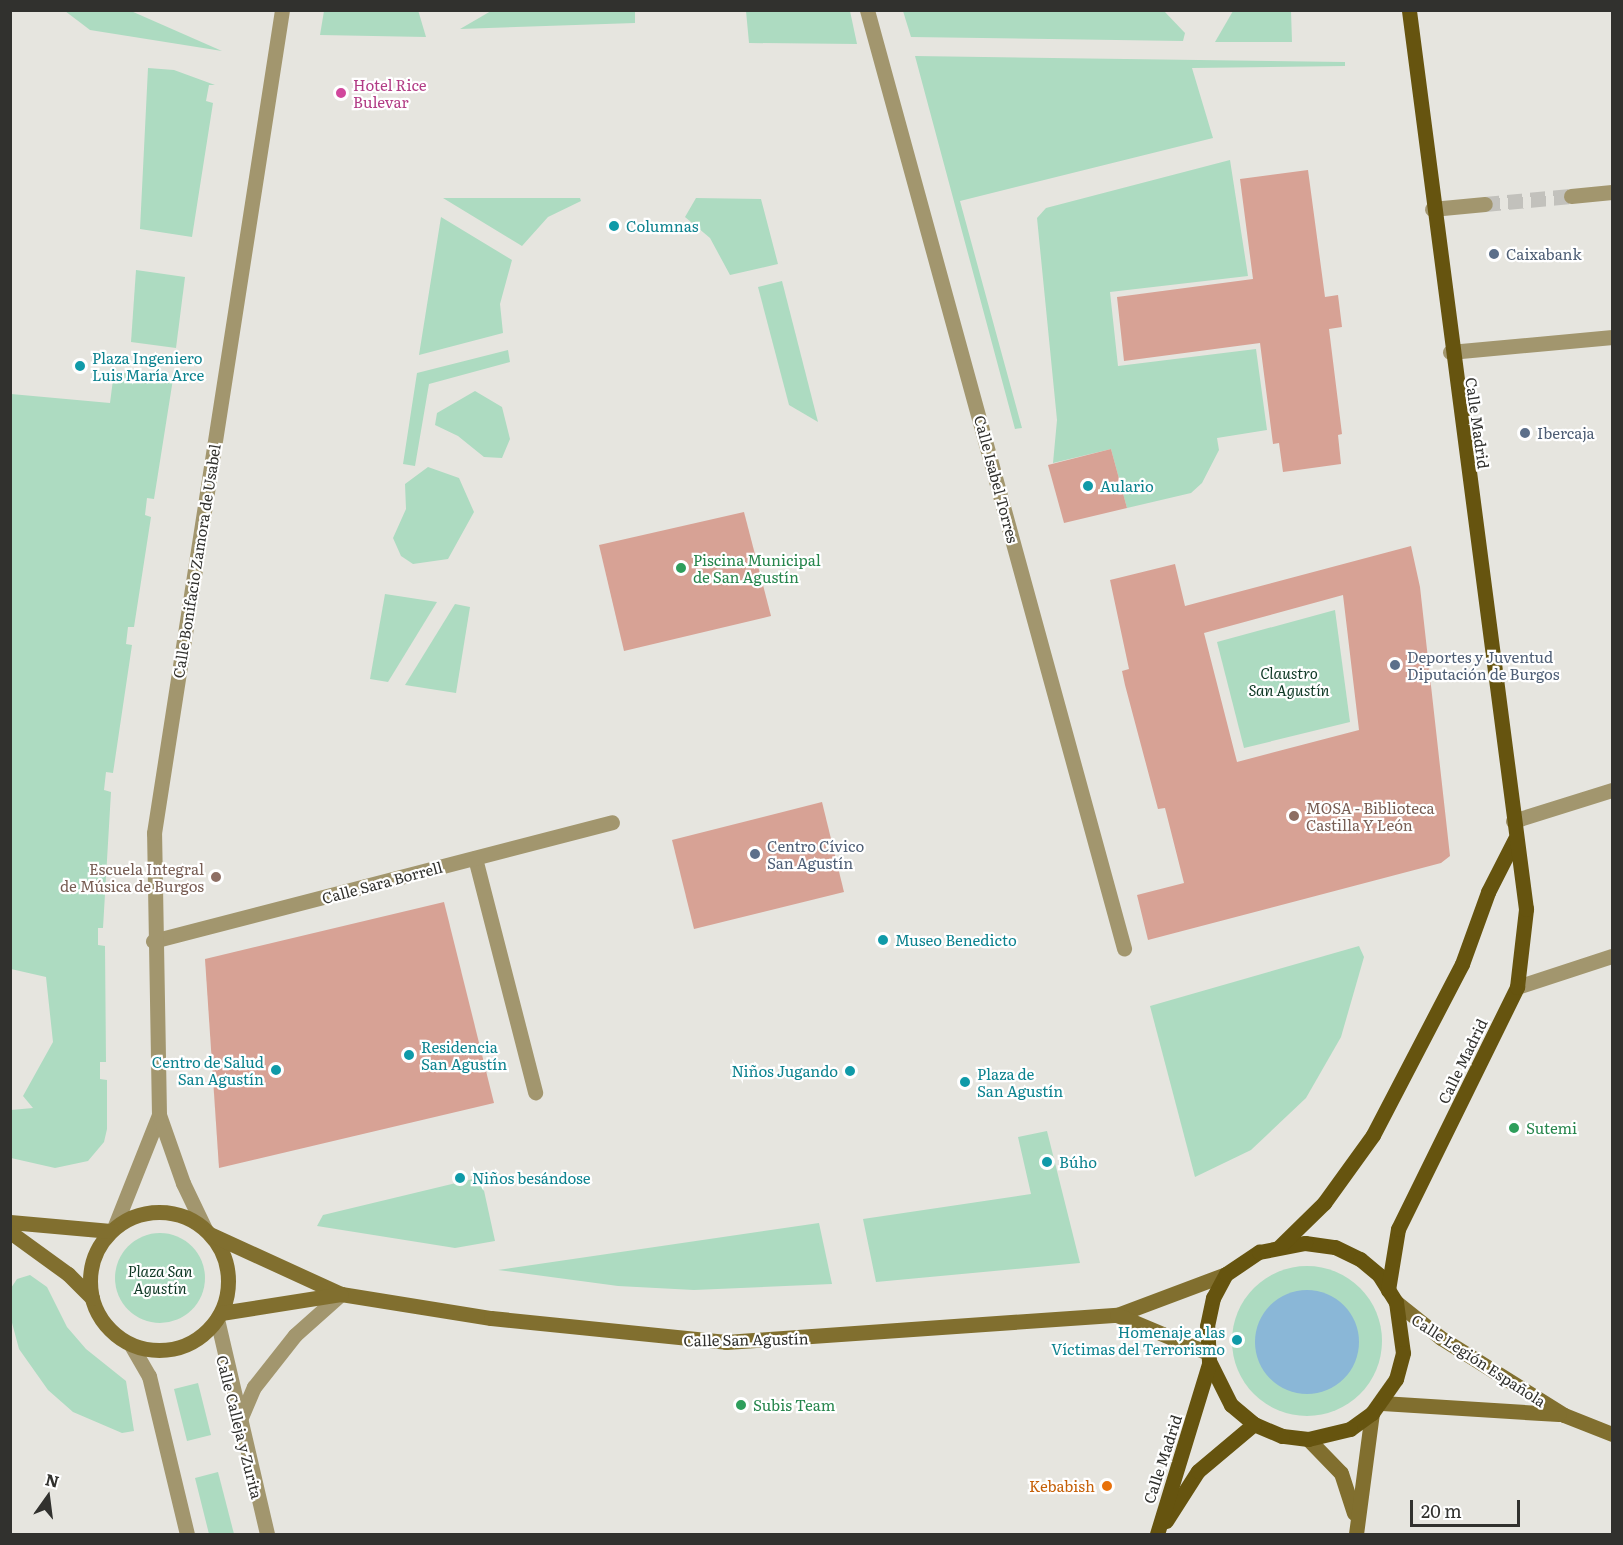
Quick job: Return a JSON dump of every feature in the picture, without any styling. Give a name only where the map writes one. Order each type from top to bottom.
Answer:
[{"type":"main road","name":"Calle Madrid","points":[[1392,1296],[1398,1229],[1517,987],[1526,909],[1450,352],[1409,10]]},
{"type":"main road","points":[[1280,1246],[1324,1203],[1373,1135],[1462,964],[1488,892],[1515,839]]},
{"type":"main road","points":[[1305,1243],[1335,1247],[1360,1259],[1392,1296],[1403,1353],[1377,1408],[1350,1429],[1308,1439],[1282,1436],[1254,1424],[1232,1405],[1209,1357],[1213,1298],[1226,1275],[1259,1252],[1280,1246],[1305,1243]]},
{"type":"main road","name":"Calle Madrid","points":[[1157,1534],[1209,1357]]},
{"type":"main road","name":"Calle Madrid","points":[[1157,1534],[1198,1471],[1254,1424]]},
{"type":"street","name":"Calle Bonifacio Zamora de Usabel","points":[[208,1232],[183,1183],[159,1115],[153,941],[154,833],[160,782],[282,10]]},
{"type":"street","name":"Calle Isabel Torres","points":[[867,10],[1124,948]]},
{"type":"street","points":[[1571,196],[1612,192]]},
{"type":"street","points":[[1432,209],[1485,204]]},
{"type":"street","points":[[1450,352],[1612,337]]},
{"type":"street","points":[[1513,820],[1612,790]]},
{"type":"street","name":"Calle Sara Borrell","points":[[153,941],[612,822]]},
{"type":"street","points":[[475,858],[534,1092]]},
{"type":"street","points":[[1517,987],[1612,956]]},
{"type":"street","name":"Calle Bonifacio Zamora de Usabel","points":[[112,1230],[159,1115]]},
{"type":"street","points":[[92,1298],[92,1259],[112,1230],[134,1216],[157,1212],[181,1215],[208,1232],[227,1264],[228,1291],[219,1316],[195,1341],[172,1349],[131,1345]]},
{"type":"street","points":[[10,1222],[112,1230]]},
{"type":"street","points":[[10,1232],[68,1274],[92,1298],[107,1328],[131,1345],[149,1376],[187,1534]]},
{"type":"street","name":"Calle San Agustín","points":[[208,1232],[341,1294],[491,1318],[726,1342],[1117,1315],[1226,1275]]},
{"type":"street","points":[[239,1422],[254,1387],[294,1335],[341,1294]]},
{"type":"street","name":"Calle San Agustín","points":[[219,1316],[341,1294]]},
{"type":"street","name":"Calle Legión Española","points":[[1392,1296],[1441,1338],[1564,1415],[1612,1434]]},
{"type":"street","name":"Calle San Agustín","points":[[1117,1315],[1209,1357]]},
{"type":"street","name":"Calle Calleja y Zurita","points":[[219,1316],[239,1422],[267,1534]]},
{"type":"street","points":[[1357,1529],[1377,1408]]},
{"type":"street","name":"Calle Legión Española","points":[[1377,1408],[1564,1415]]},
{"type":"street","points":[[1308,1439],[1341,1473],[1357,1529]]},
{"type":"green space","points":[[418,10],[426,37],[320,35],[324,11]]},
{"type":"green space","points":[[65,11],[131,11],[222,51],[90,30]]},
{"type":"green space","points":[[491,11],[635,11],[635,23],[460,29]]},
{"type":"green space","points":[[746,11],[850,11],[857,44],[749,43]]},
{"type":"green space","points":[[903,11],[1164,11],[1185,33],[1183,41],[911,37]]},
{"type":"green space","points":[[1233,11],[1291,11],[1292,42],[1215,42]]},
{"type":"green space","points":[[915,56],[1345,62],[1345,66],[1192,68],[1213,138],[960,201],[1022,428],[1015,429]]},
{"type":"green space","points":[[148,68],[174,70],[215,85],[209,85],[206,101],[213,103],[192,237],[140,229]]},
{"type":"green space","points":[[1230,160],[1248,276],[1110,292],[1118,366],[1256,349],[1267,430],[1217,438],[1219,450],[1202,483],[1191,493],[1127,508],[1111,449],[1053,463],[1057,420],[1037,218],[1046,208]]},
{"type":"green space","points":[[443,198],[580,198],[581,201],[548,217],[522,246]]},
{"type":"green space","points":[[696,198],[761,199],[778,264],[730,275],[710,238],[685,217]]},
{"type":"green space","points":[[441,217],[512,260],[500,304],[503,333],[419,355]]},
{"type":"green space","points":[[136,270],[185,277],[176,348],[131,342]]},
{"type":"green space","points":[[782,281],[818,422],[789,405],[758,287]]},
{"type":"green space","points":[[508,350],[510,362],[429,384],[415,466],[403,464],[417,373]]},
{"type":"green space","points":[[114,372],[173,379],[154,499],[147,498],[145,515],[151,517],[134,627],[128,627],[126,644],[132,645],[113,773],[106,772],[104,790],[111,792],[103,928],[98,928],[98,945],[105,946],[106,1062],[100,1062],[100,1079],[107,1080],[107,1129],[104,1142],[88,1161],[55,1168],[11,1158],[11,1110],[33,1108],[23,1096],[53,1042],[46,977],[11,969],[11,394],[110,403]]},
{"type":"green space","points":[[475,391],[502,407],[510,439],[502,458],[484,457],[458,436],[435,425],[437,413]]},
{"type":"green space","points":[[428,467],[459,478],[474,512],[448,559],[413,564],[401,556],[393,538],[406,509],[405,484]]},
{"type":"green space","points":[[385,594],[437,602],[388,682],[370,679]]},
{"type":"green space","points":[[455,604],[470,607],[456,693],[405,685]]},
{"type":"green space","name":"Claustro San Agustín","points":[[1335,610],[1350,722],[1244,748],[1217,642]]},
{"type":"green space","points":[[1359,946],[1364,957],[1341,1037],[1306,1098],[1251,1150],[1195,1177],[1150,1006]]},
{"type":"green space","points":[[1047,1131],[1080,1263],[876,1282],[863,1219],[1031,1194],[1018,1137]]},
{"type":"green space","points":[[481,1177],[495,1241],[455,1248],[317,1226],[323,1215]]},
{"type":"green space","points":[[819,1223],[832,1284],[694,1290],[618,1286],[498,1270]]},
{"type":"green space","name":"Plaza San Agustín","points":[[160,1233],[177,1236],[192,1246],[202,1261],[205,1278],[202,1295],[192,1310],[177,1320],[160,1323],[143,1320],[128,1310],[118,1295],[115,1278],[118,1261],[128,1246],[143,1236]]},
{"type":"green space","points":[[1307,1266],[1336,1272],[1360,1288],[1376,1312],[1382,1341],[1376,1370],[1360,1394],[1336,1410],[1307,1416],[1278,1410],[1254,1394],[1238,1370],[1232,1341],[1238,1312],[1254,1288],[1278,1272]]},
{"type":"green space","points":[[30,1275],[47,1287],[67,1327],[86,1349],[126,1381],[134,1431],[122,1433],[73,1412],[48,1390],[19,1349],[11,1319],[11,1288],[17,1279]]},
{"type":"green space","points":[[198,1383],[211,1435],[187,1441],[174,1389]]},
{"type":"green space","points":[[218,1472],[234,1534],[209,1534],[195,1478]]},
{"type":"water","points":[[1307,1290],[1327,1294],[1344,1305],[1355,1322],[1359,1342],[1355,1362],[1344,1379],[1327,1390],[1307,1394],[1287,1390],[1270,1379],[1259,1362],[1255,1342],[1259,1322],[1270,1305],[1287,1294]]},
{"type":"building","points":[[1308,170],[1325,297],[1338,295],[1342,327],[1329,329],[1342,434],[1338,435],[1341,464],[1283,472],[1279,443],[1273,444],[1260,343],[1124,361],[1117,297],[1253,279],[1240,179]]},
{"type":"building","name":"Aulario","points":[[1111,449],[1127,508],[1064,523],[1048,465]]},
{"type":"building","name":"Piscina Municipal de San Agustín","points":[[744,512],[771,616],[624,651],[599,545]]},
{"type":"building","points":[[1411,546],[1420,587],[1450,856],[1441,863],[1148,940],[1137,895],[1184,883],[1165,808],[1158,809],[1125,685],[1122,671],[1129,669],[1110,580],[1175,564],[1185,606]],"holes":[[[1343,595],[1359,730],[1237,762],[1204,633]]]},
{"type":"building","name":"Centro Cívico San Agustín","points":[[822,802],[844,892],[694,929],[672,840]]},
{"type":"building","points":[[444,902],[494,1103],[219,1168],[205,959]]},
{"type":"tunnel","points":[[1485,204],[1571,196]]},
{"type":"place","name":"Hotel Rice Bulevar","points":[[341,93]]},
{"type":"place","name":"Columnas","points":[[614,226]]},
{"type":"place","name":"Caixabank","points":[[1494,254]]},
{"type":"place","name":"Plaza Ingeniero Luis María Arce","points":[[80,366]]},
{"type":"place","name":"Ibercaja","points":[[1525,433]]},
{"type":"place","name":"Aulario","points":[[1088,486]]},
{"type":"place","name":"Piscina Municipal de San Agustín","points":[[681,568]]},
{"type":"place","name":"Deportes y Juventud Diputación de Burgos","points":[[1395,665]]},
{"type":"place","name":"MOSA - Biblioteca Castilla Y León","points":[[1294,816]]},
{"type":"place","name":"Centro Cívico San Agustín","points":[[755,854]]},
{"type":"place","name":"Escuela Integral de Música de Burgos","points":[[216,877]]},
{"type":"place","name":"Museo Benedicto","points":[[883,940]]},
{"type":"place","name":"Residencia San Agustín","points":[[409,1055]]},
{"type":"place","name":"Centro de Salud San Agustín","points":[[276,1070]]},
{"type":"place","name":"Niños Jugando","points":[[850,1071]]},
{"type":"place","name":"Plaza de San Agustín","points":[[965,1082]]},
{"type":"place","name":"Sutemi","points":[[1514,1128]]},
{"type":"place","name":"Búho","points":[[1047,1162]]},
{"type":"place","name":"Niños besándose","points":[[460,1178]]},
{"type":"place","name":"Homenaje a las Víctimas del Terrorismo","points":[[1237,1340]]},
{"type":"place","name":"Subis Team","points":[[741,1405]]},
{"type":"place","name":"Kebabish","points":[[1107,1486]]}]
